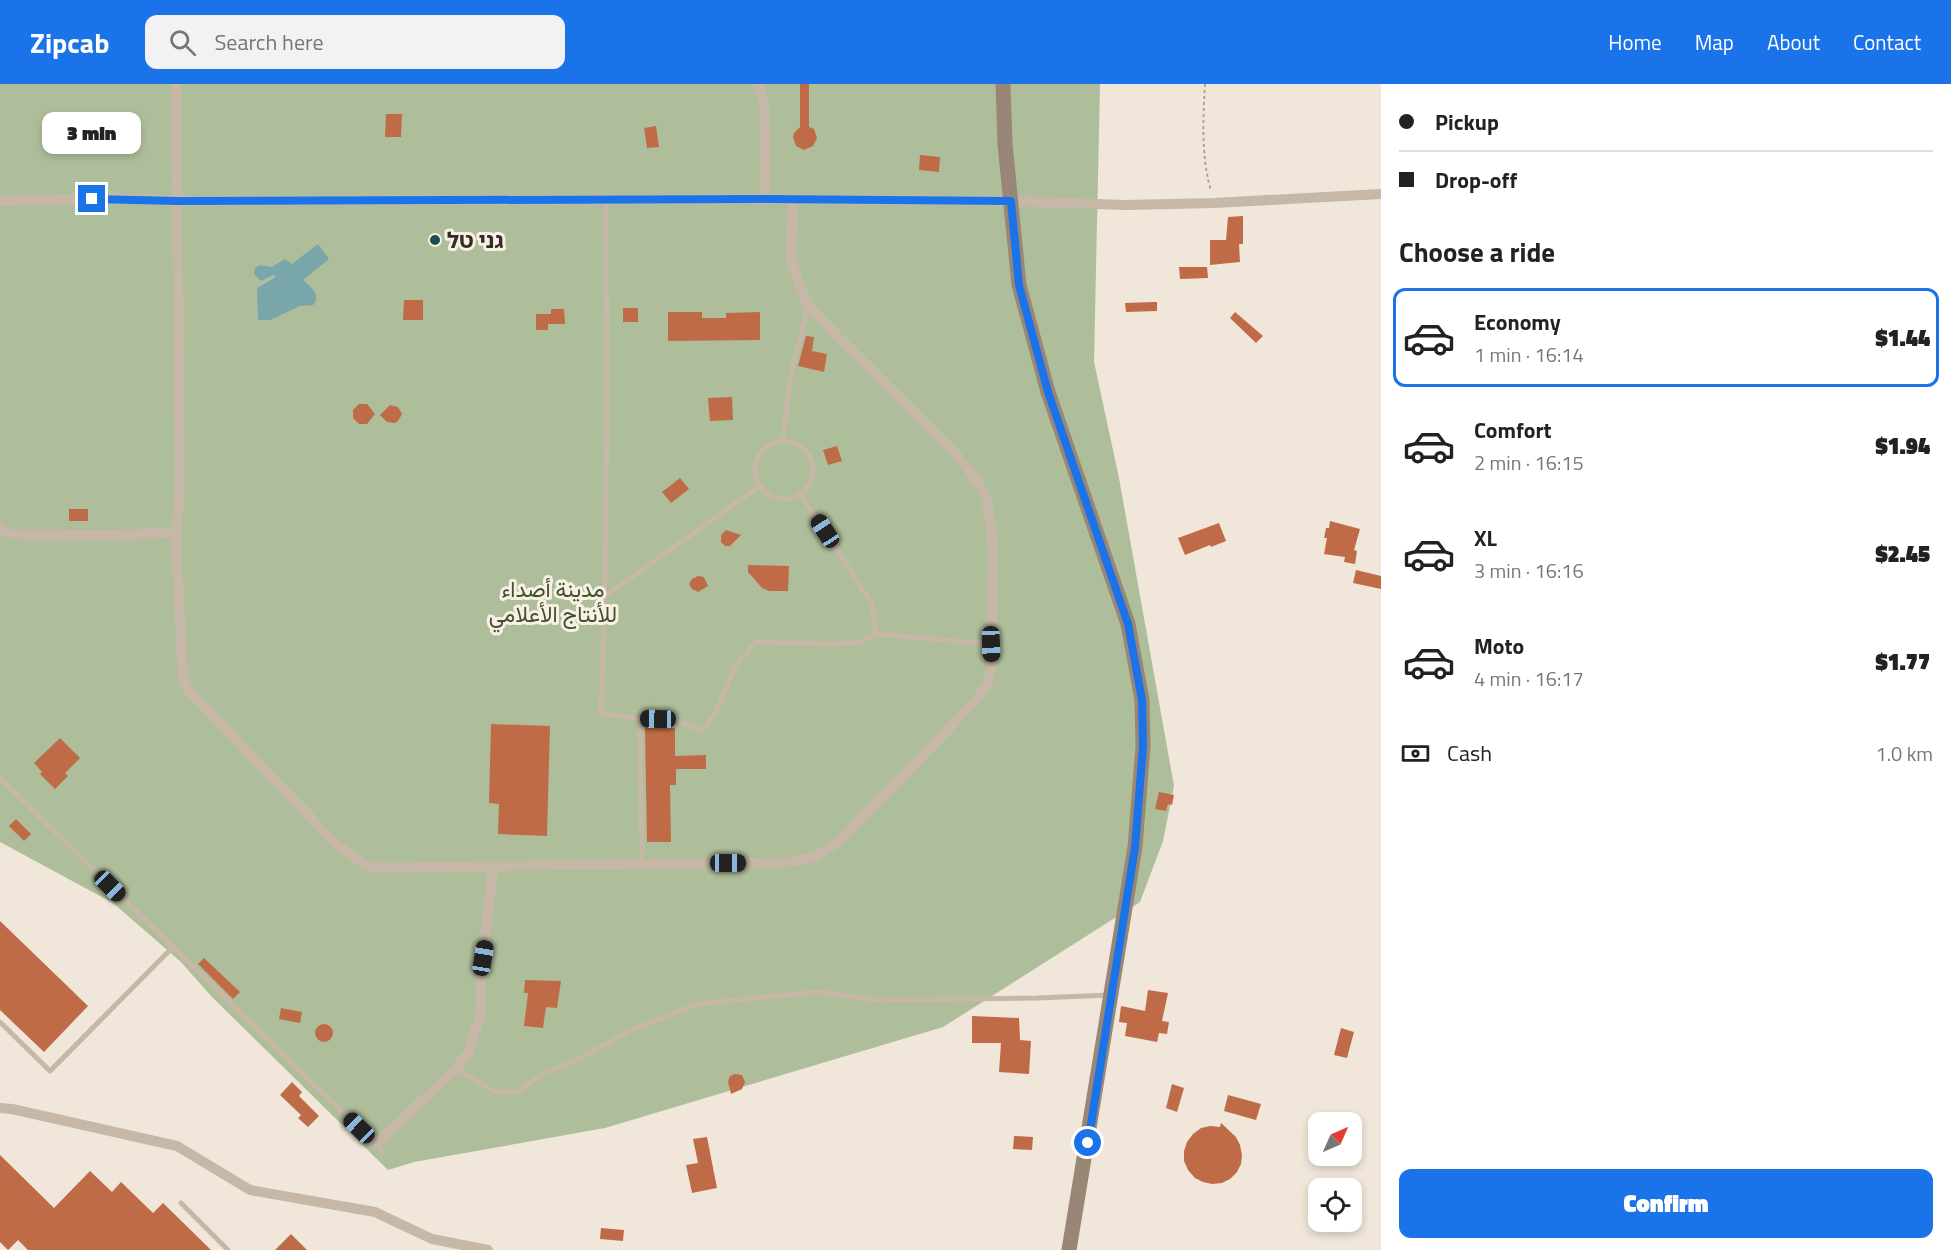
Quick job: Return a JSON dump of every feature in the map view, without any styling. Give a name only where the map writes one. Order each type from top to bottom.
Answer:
[{"type":"main road","points":[[1003,84],[1005,144],[1019,285],[1048,392],[1128,624],[1142,700],[1143,747],[1135,847],[1070,1250]]},
{"type":"street","points":[[176,84],[180,481],[176,545],[183,678],[188,690],[337,845],[366,865],[379,868],[804,861],[825,852],[836,844],[981,694],[988,682],[992,666],[993,549],[985,496],[975,478],[956,454],[808,305],[791,259],[793,199]]},
{"type":"street","points":[[758,84],[764,103],[766,199]]},
{"type":"street","points":[[0,201],[115,198],[178,201],[793,199],[1011,201],[1126,205],[1381,195]]},
{"type":"street","points":[[0,528],[9,534],[177,533]]},
{"type":"street","points":[[376,1144],[456,1069],[469,1051],[481,1012],[481,976],[493,867]]},
{"type":"street","points":[[0,1108],[177,1146],[250,1190],[375,1212],[432,1239],[488,1250]]},
{"type":"lane","points":[[606,199],[607,453],[601,713],[640,719],[675,720],[702,731],[721,703],[736,665],[756,642],[835,644],[860,642],[876,634],[991,644]]},
{"type":"lane","points":[[783,441],[791,374],[808,305]]},
{"type":"lane","points":[[783,441],[801,446],[808,453],[814,470],[808,488],[801,495],[783,500],[774,498],[760,486],[755,466],[764,448],[783,441]]},
{"type":"lane","points":[[605,596],[760,486]]},
{"type":"lane","points":[[801,495],[872,604],[876,634]]},
{"type":"lane","points":[[640,719],[642,864]]},
{"type":"lane","points":[[0,778],[384,1153]]},
{"type":"lane","points":[[0,1022],[50,1071],[172,948]]},
{"type":"lane","points":[[456,1069],[495,1092],[518,1092],[544,1073],[575,1061],[629,1031],[698,1004],[818,992],[878,1000],[1112,995]]},
{"type":"lane","points":[[181,1203],[228,1250]]},
{"type":"path","points":[[1205,84],[1203,122],[1205,172],[1214,203]]},
{"type":"green space","name":"مدينة أصداء للأنتاج الأعلامي","points":[[0,84],[1100,84],[1094,362],[1119,478],[1174,786],[1163,841],[1140,902],[943,1027],[605,1128],[414,1162],[388,1170],[212,997],[181,962],[113,903],[0,842]]},
{"type":"water","points":[[318,244],[329,259],[303,280],[316,295],[313,305],[300,306],[270,320],[258,320],[257,288],[276,277],[273,275],[261,281],[254,274],[255,268],[259,265],[272,267],[285,259],[292,264]]},
{"type":"building","points":[[800,84],[809,84],[809,127],[814,129],[817,138],[813,146],[804,150],[796,146],[793,137],[800,127]]},
{"type":"building","points":[[386,114],[402,114],[401,137],[385,137]]},
{"type":"building","points":[[656,126],[659,147],[647,148],[644,128]]},
{"type":"building","points":[[920,155],[940,157],[939,172],[919,170]]},
{"type":"building","points":[[1243,216],[1243,244],[1239,244],[1240,262],[1210,265],[1210,240],[1226,240],[1228,217]]},
{"type":"building","points":[[1179,267],[1207,267],[1208,278],[1180,279]]},
{"type":"building","points":[[404,300],[423,300],[423,320],[403,320]]},
{"type":"building","points":[[1157,302],[1157,311],[1126,312],[1125,303]]},
{"type":"building","points":[[623,308],[638,308],[638,322],[623,322]]},
{"type":"building","points":[[551,309],[564,309],[565,324],[548,324],[548,330],[536,330],[536,314],[551,314]]},
{"type":"building","points":[[668,312],[702,312],[702,318],[726,318],[726,313],[760,312],[760,340],[668,341]]},
{"type":"building","points":[[1235,312],[1263,336],[1256,343],[1230,318]]},
{"type":"building","points":[[806,336],[814,337],[812,351],[827,354],[824,372],[798,366]]},
{"type":"building","points":[[732,397],[733,420],[710,421],[708,398]]},
{"type":"building","points":[[359,404],[367,404],[375,414],[367,424],[359,424],[353,418],[353,410]]},
{"type":"building","points":[[390,405],[398,407],[402,414],[395,423],[387,422],[380,415]]},
{"type":"building","points":[[837,446],[842,461],[828,465],[823,450]]},
{"type":"building","points":[[680,478],[689,489],[671,503],[662,492]]},
{"type":"building","points":[[69,509],[88,509],[88,521],[69,521]]},
{"type":"building","points":[[1330,521],[1360,529],[1354,550],[1357,551],[1355,564],[1344,562],[1345,557],[1324,554],[1327,538],[1324,538]]},
{"type":"building","points":[[1219,523],[1226,541],[1185,555],[1178,538]]},
{"type":"building","points":[[726,530],[741,535],[730,546],[725,546],[721,542],[721,535]]},
{"type":"building","points":[[748,565],[789,566],[788,591],[769,591],[762,588],[748,572]]},
{"type":"building","points":[[1356,570],[1381,576],[1381,589],[1353,583]]},
{"type":"building","points":[[698,576],[704,577],[708,586],[698,592],[689,584]]},
{"type":"building","points":[[491,724],[550,726],[547,836],[498,834],[499,804],[489,803]]},
{"type":"building","points":[[645,728],[675,728],[675,756],[706,755],[706,769],[676,769],[676,785],[670,785],[671,842],[647,842]]},
{"type":"building","points":[[60,738],[80,758],[65,773],[68,776],[55,789],[40,774],[42,772],[34,763]]},
{"type":"building","points":[[1159,792],[1174,795],[1172,805],[1168,804],[1166,811],[1155,809]]},
{"type":"building","points":[[16,819],[31,834],[24,841],[9,826]]},
{"type":"building","points":[[0,921],[88,1006],[44,1052],[0,1010]]},
{"type":"building","points":[[204,958],[240,992],[233,999],[198,964]]},
{"type":"building","points":[[525,980],[561,981],[557,1008],[546,1007],[543,1028],[524,1026],[528,993],[524,993]]},
{"type":"building","points":[[1148,990],[1168,993],[1162,1021],[1169,1022],[1167,1034],[1159,1033],[1157,1042],[1125,1036],[1127,1023],[1119,1022],[1121,1006],[1145,1011]]},
{"type":"building","points":[[281,1008],[302,1012],[300,1023],[279,1019]]},
{"type":"building","points":[[972,1016],[1019,1018],[1020,1040],[1031,1041],[1029,1074],[999,1072],[1001,1043],[972,1043]]},
{"type":"building","points":[[324,1024],[330,1027],[333,1033],[330,1039],[324,1042],[318,1039],[315,1033],[318,1027]]},
{"type":"building","points":[[1341,1028],[1354,1032],[1347,1058],[1334,1055]]},
{"type":"building","points":[[742,1075],[745,1082],[742,1089],[731,1094],[728,1082],[730,1076]]},
{"type":"building","points":[[292,1082],[302,1092],[299,1096],[319,1116],[308,1127],[298,1118],[301,1115],[280,1095]]},
{"type":"building","points":[[1172,1084],[1184,1088],[1177,1112],[1166,1108]]},
{"type":"building","points":[[1228,1095],[1261,1104],[1256,1120],[1224,1111]]},
{"type":"building","points":[[1221,1123],[1236,1137],[1240,1145],[1241,1164],[1230,1179],[1222,1183],[1203,1182],[1195,1178],[1188,1170],[1184,1161],[1184,1151],[1193,1134],[1201,1128],[1220,1127]]},
{"type":"building","points":[[1014,1136],[1033,1137],[1032,1150],[1013,1149]]},
{"type":"building","points":[[707,1137],[717,1188],[692,1193],[686,1165],[698,1163],[693,1139]]},
{"type":"building","points":[[0,1155],[54,1208],[90,1171],[112,1192],[121,1182],[153,1213],[163,1203],[211,1250],[28,1250],[18,1240],[8,1250],[0,1242]]},
{"type":"building","points":[[601,1228],[624,1230],[623,1241],[600,1239]]},
{"type":"building","points":[[291,1234],[307,1250],[275,1250]]},
{"type":"place","name":"גני טל","points":[[435,240]]},
{"type":"route","points":[[92,199],[178,201],[793,199],[1011,201],[1019,285],[1048,392],[1128,624],[1142,700],[1143,747],[1135,847],[1088,1143]]}]
